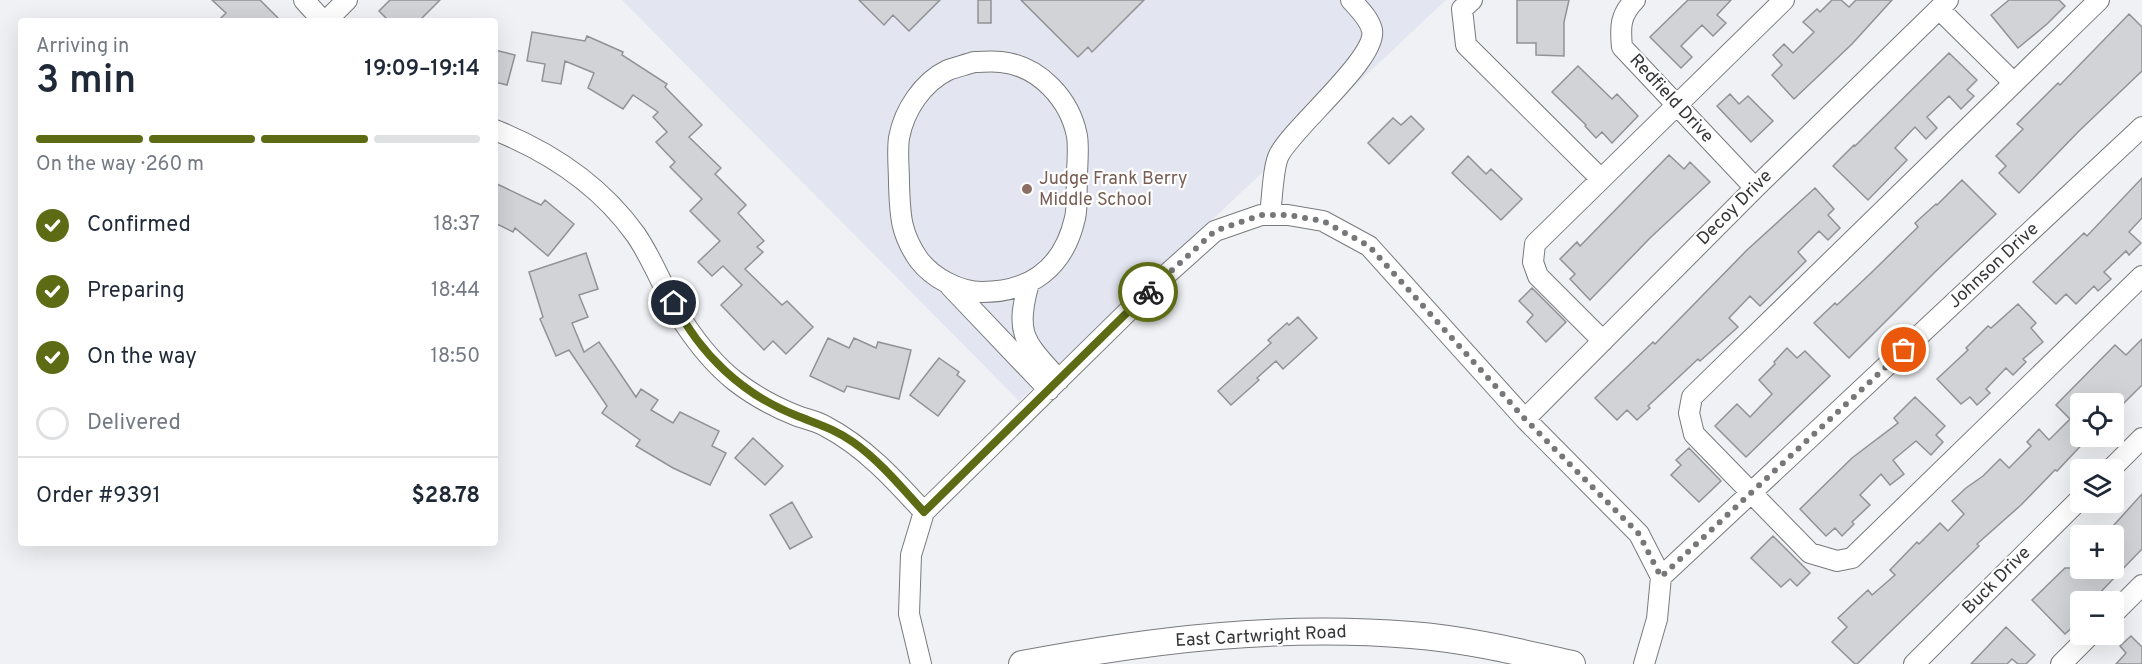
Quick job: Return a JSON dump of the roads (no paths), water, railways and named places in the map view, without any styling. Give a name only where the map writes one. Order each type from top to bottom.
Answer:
[{"type":"main road","name":"East Cartwright Road","points":[[1022,664],[1104,649],[1208,636],[1318,631],[1412,635],[1501,648],[1572,664]]},
{"type":"street","points":[[304,0],[322,18]]},
{"type":"street","points":[[328,18],[346,0]]},
{"type":"street","points":[[1270,215],[1277,157],[1288,141],[1359,62],[1369,46],[1372,32],[1365,15],[1351,0]]},
{"type":"street","points":[[1472,0],[1462,9],[1466,45],[1601,179]]},
{"type":"street","name":"Redfield Drive","points":[[1635,0],[1620,24],[1622,47],[1755,188]]},
{"type":"street","points":[[1603,340],[1538,276],[1533,262],[1535,244],[1784,0]]},
{"type":"street","points":[[2099,0],[1692,397],[1689,412],[1694,434],[1810,553],[1837,561],[1852,558],[2142,276]]},
{"type":"street","points":[[1944,4],[2014,83]]},
{"type":"street","name":"Decoy Drive","points":[[1525,419],[1755,188],[1944,4]]},
{"type":"street","points":[[948,284],[975,292],[1003,292],[1029,283],[1052,266],[1068,243],[1076,216],[1077,138],[1069,111],[1052,87],[1029,71],[1002,62],[974,62],[947,71],[924,88],[907,111],[899,138],[900,218],[908,244],[925,267],[948,284],[1054,385]]},
{"type":"street","name":"Johnson Drive","points":[[1661,577],[2142,127]]},
{"type":"street","points":[[498,131],[543,152],[579,176],[609,204],[636,236],[684,323],[712,359],[736,382],[769,402],[795,415],[823,424],[853,442],[875,460],[924,512]]},
{"type":"street","points":[[921,664],[909,614],[912,555],[924,512],[1157,283],[1215,231],[1261,215],[1288,215],[1323,221],[1369,246],[1525,419],[1639,534],[1661,577],[1657,619],[1644,664]]},
{"type":"street","points":[[1029,283],[1021,317],[1023,330],[1030,348],[1054,385]]},
{"type":"street","points":[[2121,459],[2142,438]]},
{"type":"street","name":"Buck Drive","points":[[1914,664],[2070,509]]},
{"type":"street","points":[[2124,603],[2142,585]]},
{"type":"street","points":[[2061,664],[2080,645]]},
{"type":"place","name":"Judge Frank Berry Middle School","points":[[1027,189]]}]
